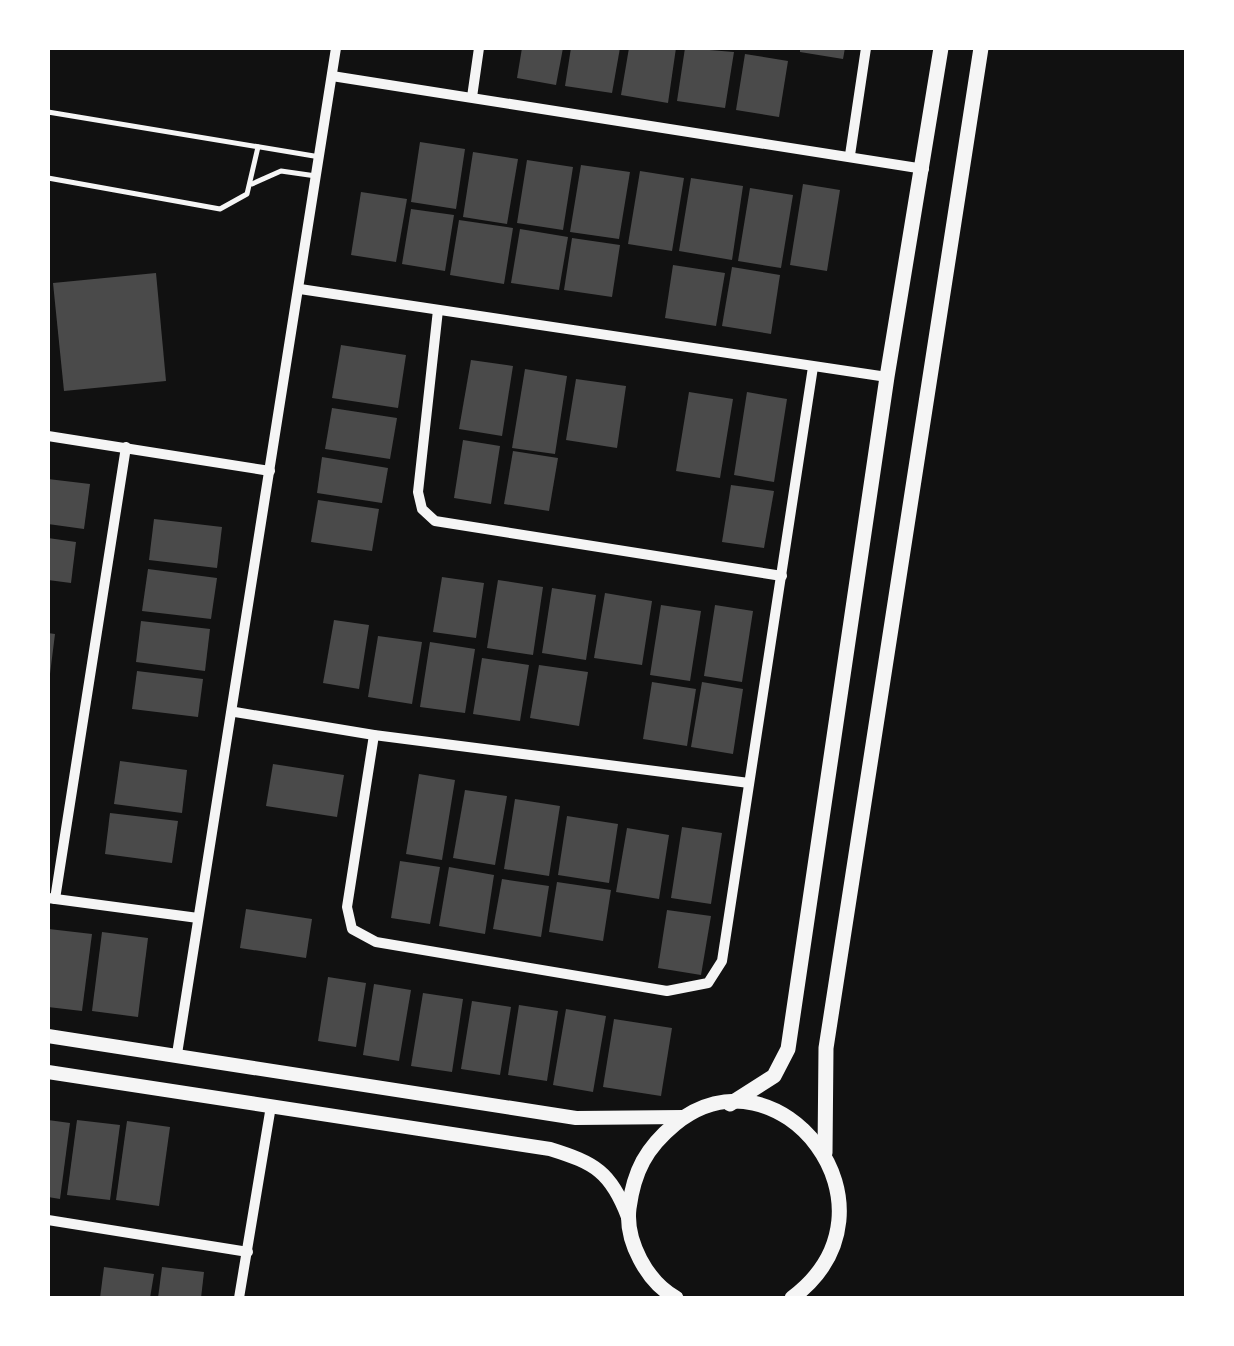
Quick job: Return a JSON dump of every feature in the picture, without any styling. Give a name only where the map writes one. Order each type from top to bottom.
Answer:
[{"type":"main road","points":[[656,1298],[634,1246],[628,1217],[634,1177],[643,1160],[653,1142],[684,1117],[730,1104],[774,1076],[788,1049],[887,377],[941,48]]},
{"type":"main road","points":[[825,1153],[826,1048],[982,48]]},
{"type":"main road","points":[[730,1104],[758,1106],[784,1115],[807,1132],[825,1153],[838,1186],[841,1220],[832,1254],[812,1284],[792,1298]]},
{"type":"main road","points":[[648,1274],[676,1298]]},
{"type":"street","points":[[178,1054],[235,712],[336,48]]},
{"type":"street","points":[[472,97],[479,48]]},
{"type":"street","points":[[850,155],[866,48]]},
{"type":"street","points":[[332,76],[924,168]]},
{"type":"street","points":[[300,289],[887,377]]},
{"type":"street","points":[[438,310],[418,492],[422,509],[435,521],[782,576]]},
{"type":"street","points":[[374,734],[347,907],[352,930],[376,942],[667,991],[708,983],[722,961],[813,367]]},
{"type":"street","points":[[48,436],[270,471]]},
{"type":"street","points":[[126,447],[51,899],[198,918]]},
{"type":"street","points":[[235,712],[748,783]]},
{"type":"street","points":[[48,1036],[576,1118],[684,1117]]},
{"type":"street","points":[[48,1072],[550,1149],[605,1174],[616,1187],[628,1217]]},
{"type":"street","points":[[239,1298],[271,1106]]},
{"type":"street","points":[[48,1220],[248,1252]]},
{"type":"lane","points":[[48,112],[320,157]]},
{"type":"lane","points":[[48,178],[220,209],[247,194],[258,147]]},
{"type":"lane","points":[[252,184],[281,171],[317,177]]},
{"type":"building","points":[[522,48],[563,48],[556,85],[517,78]]},
{"type":"building","points":[[571,48],[620,48],[612,93],[565,86]]},
{"type":"building","points":[[629,48],[676,48],[668,103],[621,95]]},
{"type":"building","points":[[685,48],[734,52],[725,108],[677,101]]},
{"type":"building","points":[[800,48],[845,48],[843,59],[800,52]]},
{"type":"building","points":[[745,54],[788,61],[779,117],[736,110]]},
{"type":"building","points":[[420,142],[465,149],[456,209],[411,202]]},
{"type":"building","points":[[473,152],[518,159],[507,224],[463,217]]},
{"type":"building","points":[[527,160],[573,167],[563,230],[517,223]]},
{"type":"building","points":[[581,165],[630,172],[619,239],[570,232]]},
{"type":"building","points":[[640,171],[684,178],[672,251],[628,244]]},
{"type":"building","points":[[691,178],[743,186],[732,260],[679,251]]},
{"type":"building","points":[[803,184],[840,190],[827,271],[790,265]]},
{"type":"building","points":[[750,188],[793,195],[781,268],[738,261]]},
{"type":"building","points":[[361,192],[407,199],[396,262],[351,255]]},
{"type":"building","points":[[411,209],[454,215],[445,271],[402,264]]},
{"type":"building","points":[[459,220],[513,228],[504,284],[450,275]]},
{"type":"building","points":[[520,229],[568,237],[559,290],[511,283]]},
{"type":"building","points":[[572,238],[620,245],[612,297],[564,290]]},
{"type":"building","points":[[673,265],[725,273],[716,326],[665,318]]},
{"type":"building","points":[[732,267],[780,275],[771,334],[722,326]]},
{"type":"building","points":[[156,273],[166,381],[64,391],[53,283]]},
{"type":"building","points":[[341,345],[406,355],[398,408],[332,398]]},
{"type":"building","points":[[471,360],[513,366],[502,436],[459,429]]},
{"type":"building","points":[[525,369],[567,376],[555,454],[512,448]]},
{"type":"building","points":[[576,379],[626,386],[617,448],[566,440]]},
{"type":"building","points":[[689,392],[733,399],[720,478],[676,471]]},
{"type":"building","points":[[747,392],[787,399],[774,482],[734,475]]},
{"type":"building","points":[[332,408],[397,418],[390,459],[325,449]]},
{"type":"building","points":[[463,440],[500,446],[491,504],[454,498]]},
{"type":"building","points":[[513,451],[558,458],[549,511],[504,504]]},
{"type":"building","points":[[322,457],[388,468],[382,503],[317,493]]},
{"type":"building","points":[[48,479],[90,484],[84,529],[48,524]]},
{"type":"building","points":[[731,485],[774,491],[764,548],[722,542]]},
{"type":"building","points":[[318,500],[379,509],[372,551],[311,542]]},
{"type":"building","points":[[154,519],[222,527],[217,568],[149,560]]},
{"type":"building","points":[[48,538],[76,542],[71,583],[48,580]]},
{"type":"building","points":[[148,569],[217,578],[211,619],[142,611]]},
{"type":"building","points":[[442,577],[484,583],[476,638],[433,632]]},
{"type":"building","points":[[498,580],[543,587],[533,655],[487,648]]},
{"type":"building","points":[[552,588],[596,595],[586,660],[542,653]]},
{"type":"building","points":[[605,593],[652,601],[642,665],[594,658]]},
{"type":"building","points":[[661,605],[701,611],[690,681],[650,675]]},
{"type":"building","points":[[715,605],[753,611],[742,682],[704,676]]},
{"type":"building","points":[[334,620],[369,625],[359,689],[323,683]]},
{"type":"building","points":[[141,621],[210,629],[205,671],[136,662]]},
{"type":"building","points":[[48,633],[55,634],[50,674],[48,674]]},
{"type":"building","points":[[378,636],[422,642],[412,704],[368,697]]},
{"type":"building","points":[[430,642],[475,649],[465,713],[420,707]]},
{"type":"building","points":[[482,658],[529,665],[520,721],[473,714]]},
{"type":"building","points":[[539,665],[588,672],[579,726],[530,718]]},
{"type":"building","points":[[137,671],[203,679],[198,717],[132,709]]},
{"type":"building","points":[[652,682],[696,689],[687,746],[643,739]]},
{"type":"building","points":[[702,682],[743,689],[733,754],[691,747]]},
{"type":"building","points":[[120,761],[187,770],[182,813],[114,804]]},
{"type":"building","points":[[273,764],[344,775],[337,817],[266,806]]},
{"type":"building","points":[[419,774],[455,780],[442,860],[406,854]]},
{"type":"building","points":[[465,790],[507,796],[495,865],[453,858]]},
{"type":"building","points":[[515,799],[560,806],[549,876],[504,869]]},
{"type":"building","points":[[110,813],[178,821],[172,863],[105,854]]},
{"type":"building","points":[[567,816],[618,824],[609,883],[558,875]]},
{"type":"building","points":[[682,827],[722,833],[711,904],[671,898]]},
{"type":"building","points":[[627,828],[669,835],[659,899],[616,892]]},
{"type":"building","points":[[400,861],[440,867],[430,924],[391,918]]},
{"type":"building","points":[[449,867],[494,875],[485,934],[439,926]]},
{"type":"building","points":[[502,879],[549,886],[541,937],[493,929]]},
{"type":"building","points":[[557,882],[611,890],[603,941],[549,932]]},
{"type":"building","points":[[246,909],[312,919],[306,958],[240,948]]},
{"type":"building","points":[[667,910],[711,916],[701,975],[658,968]]},
{"type":"building","points":[[49,929],[92,934],[82,1011],[48,1007]]},
{"type":"building","points":[[102,932],[148,938],[138,1017],[92,1011]]},
{"type":"building","points":[[328,977],[366,983],[356,1047],[318,1041]]},
{"type":"building","points":[[374,984],[411,990],[399,1061],[363,1055]]},
{"type":"building","points":[[423,993],[463,999],[452,1072],[411,1066]]},
{"type":"building","points":[[472,1001],[511,1007],[500,1075],[461,1069]]},
{"type":"building","points":[[519,1005],[558,1011],[547,1081],[508,1075]]},
{"type":"building","points":[[566,1009],[606,1016],[593,1092],[553,1085]]},
{"type":"building","points":[[614,1019],[672,1028],[661,1096],[603,1087]]},
{"type":"building","points":[[48,1120],[70,1123],[60,1199],[48,1197]]},
{"type":"building","points":[[77,1120],[120,1125],[110,1200],[67,1195]]},
{"type":"building","points":[[127,1121],[170,1127],[159,1206],[116,1200]]},
{"type":"building","points":[[104,1267],[154,1274],[150,1298],[100,1298]]},
{"type":"building","points":[[162,1267],[204,1272],[201,1298],[158,1298]]}]
